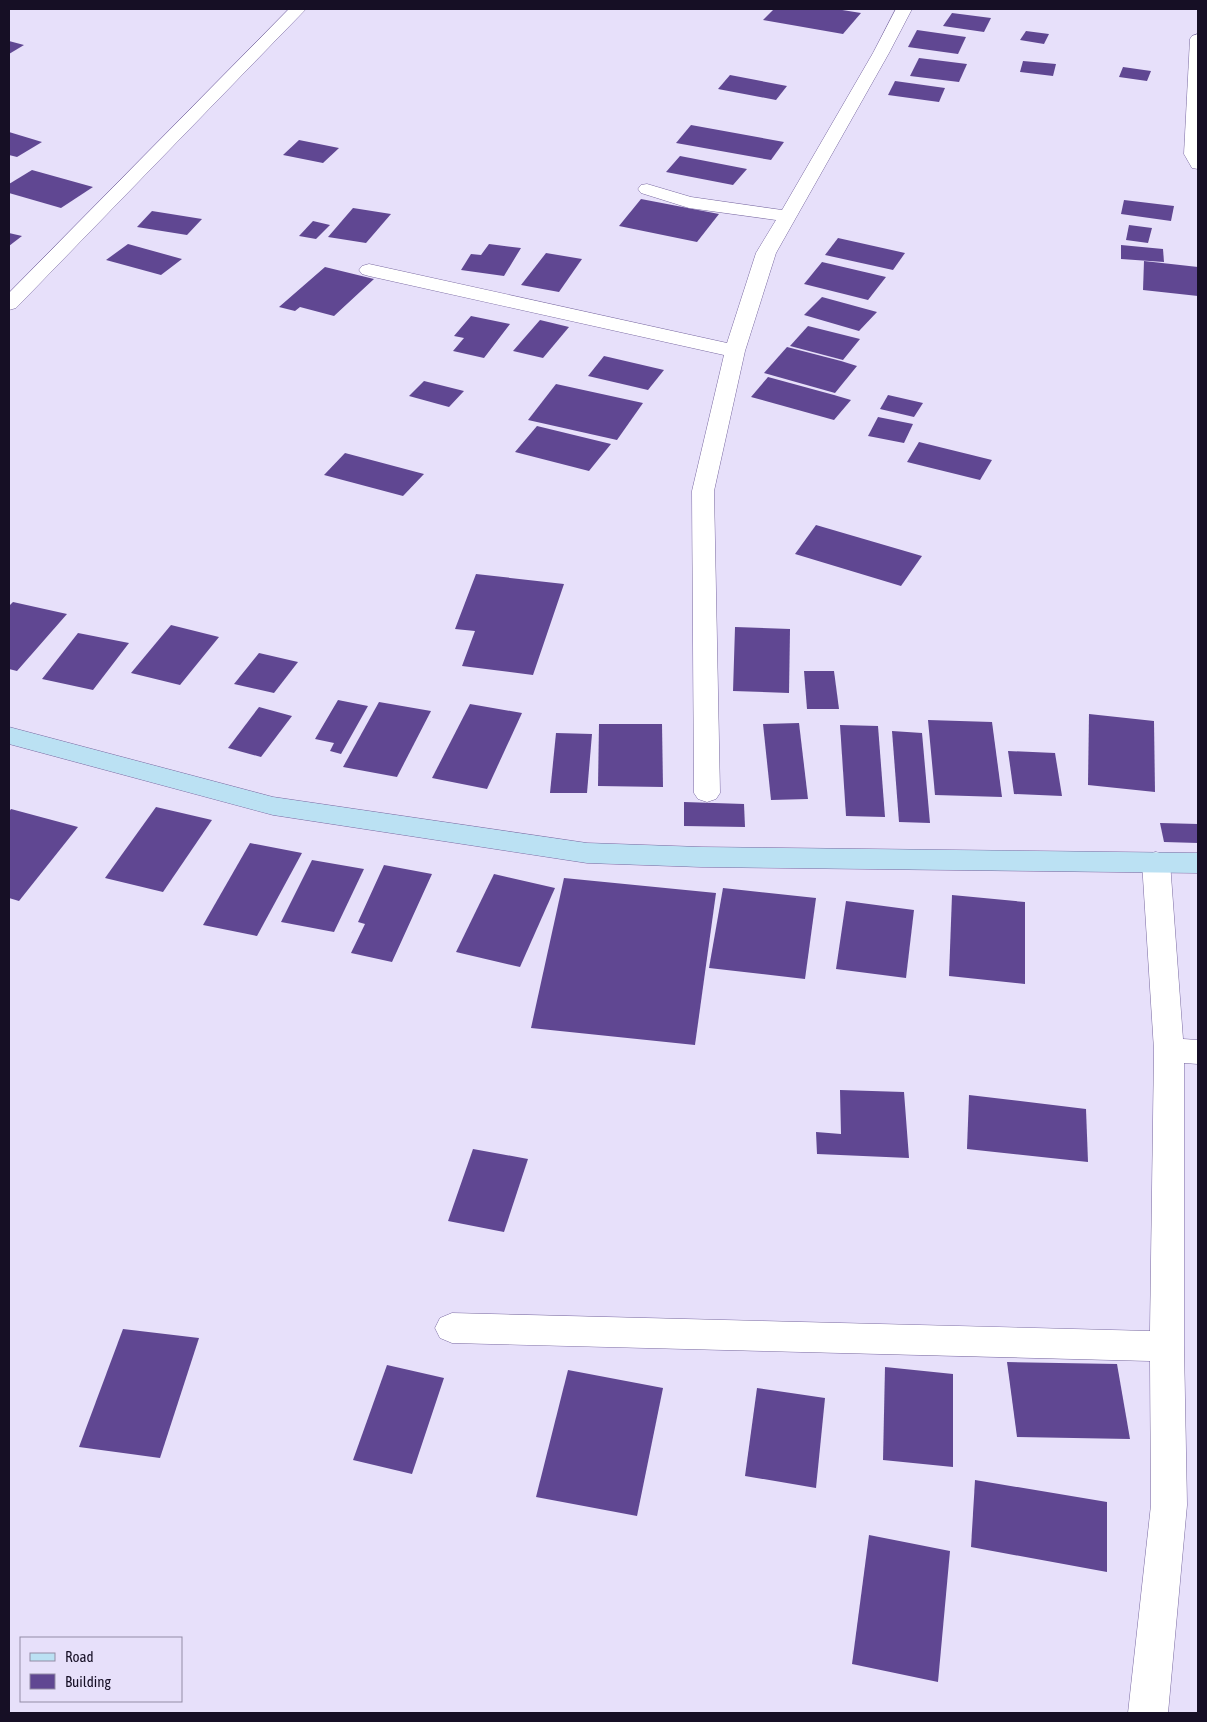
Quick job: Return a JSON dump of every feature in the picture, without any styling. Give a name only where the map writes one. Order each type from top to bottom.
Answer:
[{"type":"street","points":[[9,304],[298,9]]},
{"type":"street","points":[[707,793],[703,491],[735,351],[766,253],[882,53],[904,9]]},
{"type":"street","points":[[1198,39],[1193,154],[1198,164]]},
{"type":"street","points":[[647,189],[689,202],[787,216]]},
{"type":"street","points":[[369,270],[735,351]]},
{"type":"street","points":[[9,736],[273,806],[587,853],[1198,863]]},
{"type":"street","points":[[1148,1713],[1169,1505],[1167,1346],[1184,1051],[1156,862]]},
{"type":"street","points":[[452,1328],[1167,1346]]},
{"type":"building","points":[[774,9],[836,9],[861,13],[843,34],[763,20]]},
{"type":"building","points":[[952,13],[991,18],[984,32],[943,26]]},
{"type":"building","points":[[917,30],[966,37],[958,54],[908,47]]},
{"type":"building","points":[[1026,31],[1049,34],[1044,44],[1020,40]]},
{"type":"building","points":[[9,41],[24,45],[9,54]]},
{"type":"building","points":[[919,58],[967,64],[959,82],[910,76]]},
{"type":"building","points":[[1023,61],[1056,64],[1053,76],[1020,72]]},
{"type":"building","points":[[1123,67],[1151,71],[1147,81],[1119,77]]},
{"type":"building","points":[[730,75],[787,86],[776,100],[718,89]]},
{"type":"building","points":[[895,81],[945,88],[939,102],[888,95]]},
{"type":"building","points":[[691,125],[784,142],[771,160],[676,143]]},
{"type":"building","points":[[9,132],[42,142],[17,157],[9,155]]},
{"type":"building","points":[[299,140],[339,148],[323,163],[283,155]]},
{"type":"building","points":[[680,156],[747,169],[733,185],[666,172]]},
{"type":"building","points":[[32,170],[93,187],[61,208],[9,193],[9,184]]},
{"type":"building","points":[[641,199],[719,214],[697,242],[619,226]]},
{"type":"building","points":[[1124,200],[1174,206],[1171,221],[1121,214]]},
{"type":"building","points":[[353,208],[391,214],[366,243],[328,237]]},
{"type":"building","points":[[152,211],[202,219],[187,235],[137,227]]},
{"type":"building","points":[[313,221],[330,225],[316,239],[299,236]]},
{"type":"building","points":[[1129,225],[1152,228],[1148,243],[1126,240]]},
{"type":"building","points":[[9,233],[22,236],[9,246]]},
{"type":"building","points":[[838,238],[905,253],[893,270],[825,255]]},
{"type":"building","points":[[128,244],[182,259],[161,275],[106,260]]},
{"type":"building","points":[[489,244],[521,248],[504,276],[461,270],[471,254],[481,255]]},
{"type":"building","points":[[1121,245],[1163,249],[1164,262],[1121,259]]},
{"type":"building","points":[[546,253],[582,259],[559,292],[521,285]]},
{"type":"building","points":[[1144,261],[1198,267],[1198,296],[1143,290]]},
{"type":"building","points":[[822,262],[886,277],[868,300],[804,284]]},
{"type":"building","points":[[325,267],[374,279],[334,316],[300,307],[295,311],[279,307]]},
{"type":"building","points":[[822,297],[877,312],[859,331],[804,315]]},
{"type":"building","points":[[471,316],[510,324],[484,358],[453,351],[464,338],[454,336]]},
{"type":"building","points":[[540,320],[569,327],[543,358],[513,351]]},
{"type":"building","points":[[808,326],[860,339],[843,360],[790,346]]},
{"type":"building","points":[[787,347],[857,366],[835,393],[764,373]]},
{"type":"building","points":[[604,356],[664,370],[648,390],[588,376]]},
{"type":"building","points":[[768,377],[851,400],[834,420],[751,397]]},
{"type":"building","points":[[424,381],[464,391],[449,407],[409,396]]},
{"type":"building","points":[[556,384],[643,403],[617,440],[528,420]]},
{"type":"building","points":[[888,395],[923,403],[914,417],[880,409]]},
{"type":"building","points":[[878,417],[913,424],[904,443],[868,436]]},
{"type":"building","points":[[537,426],[611,444],[589,471],[515,452]]},
{"type":"building","points":[[919,442],[992,460],[980,480],[907,462]]},
{"type":"building","points":[[345,453],[424,474],[403,496],[324,475]]},
{"type":"building","points":[[816,525],[922,556],[901,586],[795,554]]},
{"type":"building","points":[[476,574],[564,584],[533,675],[462,666],[475,631],[455,629]]},
{"type":"building","points":[[13,602],[67,614],[17,671],[9,669],[9,606]]},
{"type":"building","points":[[171,625],[219,637],[180,685],[131,673]]},
{"type":"building","points":[[735,627],[790,629],[789,693],[733,691]]},
{"type":"building","points":[[78,633],[129,643],[93,690],[42,679]]},
{"type":"building","points":[[259,653],[298,662],[274,693],[234,684]]},
{"type":"building","points":[[804,671],[834,671],[839,709],[807,709]]},
{"type":"building","points":[[338,700],[368,706],[341,754],[330,751],[334,743],[315,739]]},
{"type":"building","points":[[379,702],[431,711],[397,777],[343,767]]},
{"type":"building","points":[[470,704],[522,713],[487,789],[432,778]]},
{"type":"building","points":[[259,707],[292,716],[261,757],[228,748]]},
{"type":"building","points":[[1089,714],[1154,721],[1155,792],[1088,785]]},
{"type":"building","points":[[928,720],[992,722],[1002,797],[935,795]]},
{"type":"building","points":[[799,723],[808,799],[771,800],[763,724]]},
{"type":"building","points":[[599,724],[662,724],[663,787],[598,786]]},
{"type":"building","points":[[840,725],[878,726],[885,817],[846,816]]},
{"type":"building","points":[[892,731],[922,733],[930,823],[899,822]]},
{"type":"building","points":[[556,733],[592,734],[587,793],[550,793]]},
{"type":"building","points":[[1008,751],[1055,753],[1062,796],[1014,794]]},
{"type":"building","points":[[684,802],[744,804],[745,827],[684,826]]},
{"type":"building","points":[[156,807],[212,820],[163,892],[105,878]]},
{"type":"building","points":[[11,809],[78,827],[19,901],[9,898],[9,812]]},
{"type":"building","points":[[1160,823],[1198,824],[1198,843],[1164,842]]},
{"type":"building","points":[[250,843],[302,853],[257,936],[203,925]]},
{"type":"building","points":[[312,860],[364,869],[334,932],[281,922]]},
{"type":"building","points":[[384,865],[432,874],[392,962],[351,953],[365,924],[358,922]]},
{"type":"building","points":[[494,874],[555,888],[520,967],[456,952]]},
{"type":"building","points":[[564,878],[716,893],[695,1045],[531,1028]]},
{"type":"building","points":[[723,888],[816,898],[805,979],[709,968]]},
{"type":"building","points":[[952,895],[1025,902],[1025,984],[949,976]]},
{"type":"building","points":[[846,901],[914,910],[906,978],[836,969]]},
{"type":"building","points":[[840,1090],[904,1092],[909,1158],[817,1154],[816,1132],[841,1134]]},
{"type":"building","points":[[969,1095],[1086,1109],[1088,1162],[967,1149]]},
{"type":"building","points":[[473,1149],[528,1159],[504,1232],[448,1221]]},
{"type":"building","points":[[123,1329],[199,1338],[160,1458],[79,1447]]},
{"type":"building","points":[[1007,1362],[1117,1364],[1130,1439],[1017,1437]]},
{"type":"building","points":[[387,1365],[444,1378],[412,1474],[353,1460]]},
{"type":"building","points":[[885,1367],[953,1374],[953,1467],[883,1460]]},
{"type":"building","points":[[568,1370],[663,1388],[637,1516],[536,1497]]},
{"type":"building","points":[[757,1388],[825,1398],[816,1488],[745,1476]]},
{"type":"building","points":[[975,1480],[1107,1502],[1107,1572],[971,1547]]},
{"type":"building","points":[[869,1535],[950,1551],[938,1682],[852,1664]]}]
